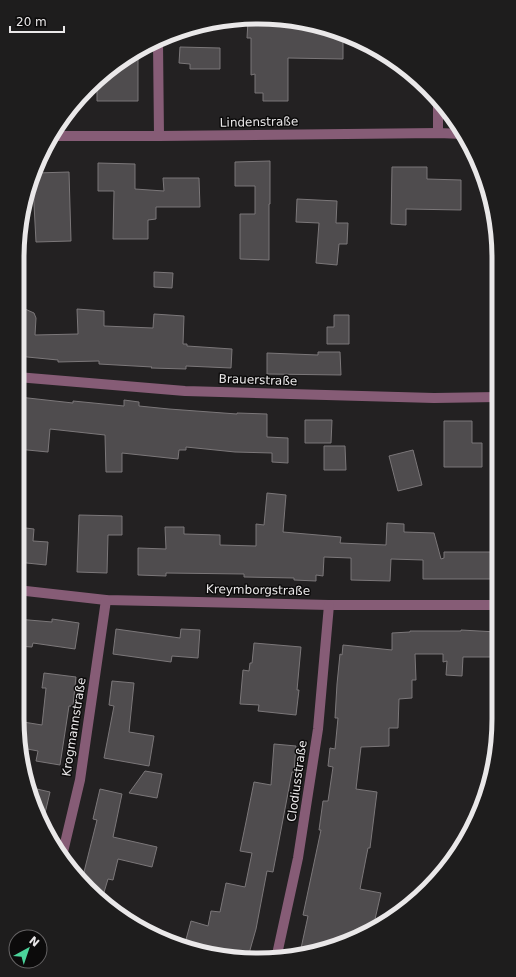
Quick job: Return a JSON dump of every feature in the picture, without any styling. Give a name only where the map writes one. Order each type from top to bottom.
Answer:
[{"type":"street","points":[[158,47],[159,136]]},
{"type":"street","points":[[438,109],[438,133]]},
{"type":"street","name":"Lindenstraße","points":[[58,136],[457,134]]},
{"type":"street","name":"Brauerstraße","points":[[24,378],[185,391],[434,398],[492,398]]},
{"type":"street","name":"Kreymborgstraße","points":[[24,591],[106,600],[329,605],[492,605]]},
{"type":"street","name":"Krogmannstraße","points":[[64,850],[80,780],[106,600]]},
{"type":"street","name":"Clodiusstraße","points":[[278,952],[298,858],[316,737],[329,605]]},
{"type":"building","points":[[258,24],[304,28],[343,40],[343,59],[288,58],[288,101],[263,101],[263,93],[255,93],[255,74],[251,75],[251,38],[247,38],[248,25]]},
{"type":"building","points":[[180,47],[220,48],[220,69],[190,69],[190,64],[179,63]]},
{"type":"building","points":[[138,57],[138,101],[97,101],[97,89],[116,72]]},
{"type":"building","points":[[270,161],[269,260],[240,259],[240,214],[255,214],[255,186],[235,186],[235,162]]},
{"type":"building","points":[[98,163],[135,164],[135,189],[164,191],[163,178],[199,178],[200,207],[156,207],[156,219],[148,220],[148,239],[113,239],[114,191],[98,191]]},
{"type":"building","points":[[392,167],[427,167],[427,179],[461,180],[461,210],[406,209],[406,225],[391,224]]},
{"type":"building","points":[[69,172],[71,241],[36,242],[33,192],[40,173]]},
{"type":"building","points":[[297,199],[337,201],[336,223],[348,223],[347,244],[339,244],[337,265],[316,263],[319,223],[296,222]]},
{"type":"building","points":[[154,272],[173,273],[172,288],[154,287]]},
{"type":"building","points":[[25,309],[34,313],[36,318],[35,335],[78,334],[77,309],[104,311],[104,326],[153,328],[154,314],[184,316],[183,344],[187,344],[187,346],[232,349],[231,368],[186,366],[186,369],[151,368],[152,367],[99,364],[99,361],[58,362],[58,360],[24,357]]},
{"type":"building","points":[[334,315],[349,315],[349,344],[327,344],[327,327],[334,327]]},
{"type":"building","points":[[318,352],[340,352],[341,375],[267,374],[267,353],[318,355]]},
{"type":"building","points":[[24,398],[73,403],[73,401],[124,406],[124,400],[139,402],[139,406],[169,409],[237,414],[267,414],[267,437],[288,438],[288,463],[272,462],[272,453],[235,452],[186,447],[186,450],[179,450],[178,459],[122,453],[122,472],[106,472],[105,435],[50,429],[48,452],[24,450]]},
{"type":"building","points":[[305,420],[332,420],[331,443],[305,443]]},
{"type":"building","points":[[444,421],[472,421],[472,443],[482,443],[482,467],[444,467]]},
{"type":"building","points":[[324,446],[345,446],[346,470],[324,470]]},
{"type":"building","points":[[413,450],[422,485],[398,491],[389,456]]},
{"type":"building","points":[[267,493],[286,495],[283,532],[341,537],[340,543],[386,545],[387,523],[404,524],[404,532],[434,533],[441,559],[444,558],[444,552],[491,552],[491,579],[423,579],[423,560],[391,559],[390,581],[351,580],[351,558],[324,557],[323,576],[316,575],[316,581],[294,580],[294,578],[244,577],[244,574],[166,573],[166,576],[138,575],[138,548],[166,549],[165,527],[184,527],[184,534],[220,535],[220,545],[256,546],[256,524],[264,525]]},
{"type":"building","points":[[79,515],[122,516],[122,535],[108,535],[107,573],[77,572]]},
{"type":"building","points":[[24,528],[34,529],[33,541],[48,542],[46,565],[24,563]]},
{"type":"building","points":[[52,619],[79,623],[75,649],[33,643],[32,647],[24,646],[24,620],[52,622]]},
{"type":"building","points":[[116,629],[180,638],[181,629],[200,630],[198,658],[172,656],[171,662],[113,654]]},
{"type":"building","points":[[410,631],[492,632],[492,657],[463,657],[462,676],[446,675],[447,661],[443,662],[443,654],[415,654],[416,680],[412,680],[412,698],[399,699],[398,728],[389,728],[389,746],[361,747],[356,789],[377,792],[370,848],[368,848],[360,889],[381,893],[374,922],[333,941],[301,949],[308,916],[303,915],[321,830],[319,830],[323,801],[328,801],[333,767],[328,766],[330,748],[335,749],[338,718],[335,718],[337,684],[340,654],[342,655],[343,645],[392,650],[392,633]]},
{"type":"building","points":[[254,643],[301,647],[296,715],[258,711],[259,705],[240,704],[243,670],[249,671],[250,663],[252,663]]},
{"type":"building","points":[[44,673],[76,677],[73,706],[69,706],[60,765],[36,761],[38,751],[26,749],[24,722],[42,725],[46,688],[42,688]]},
{"type":"building","points":[[112,681],[134,683],[129,732],[154,736],[149,766],[104,758],[114,706],[109,705]]},
{"type":"building","points":[[274,744],[296,746],[294,772],[292,772],[273,872],[267,871],[256,929],[249,952],[212,949],[185,942],[191,921],[208,926],[211,911],[220,912],[226,883],[245,887],[252,853],[240,851],[254,782],[271,785]]},
{"type":"building","points":[[145,771],[162,774],[157,798],[129,793]]},
{"type":"building","points":[[34,788],[50,792],[45,815]]},
{"type":"building","points":[[100,789],[122,794],[113,837],[157,847],[152,867],[118,859],[113,880],[108,879],[103,894],[83,874],[97,820],[93,819]]}]
